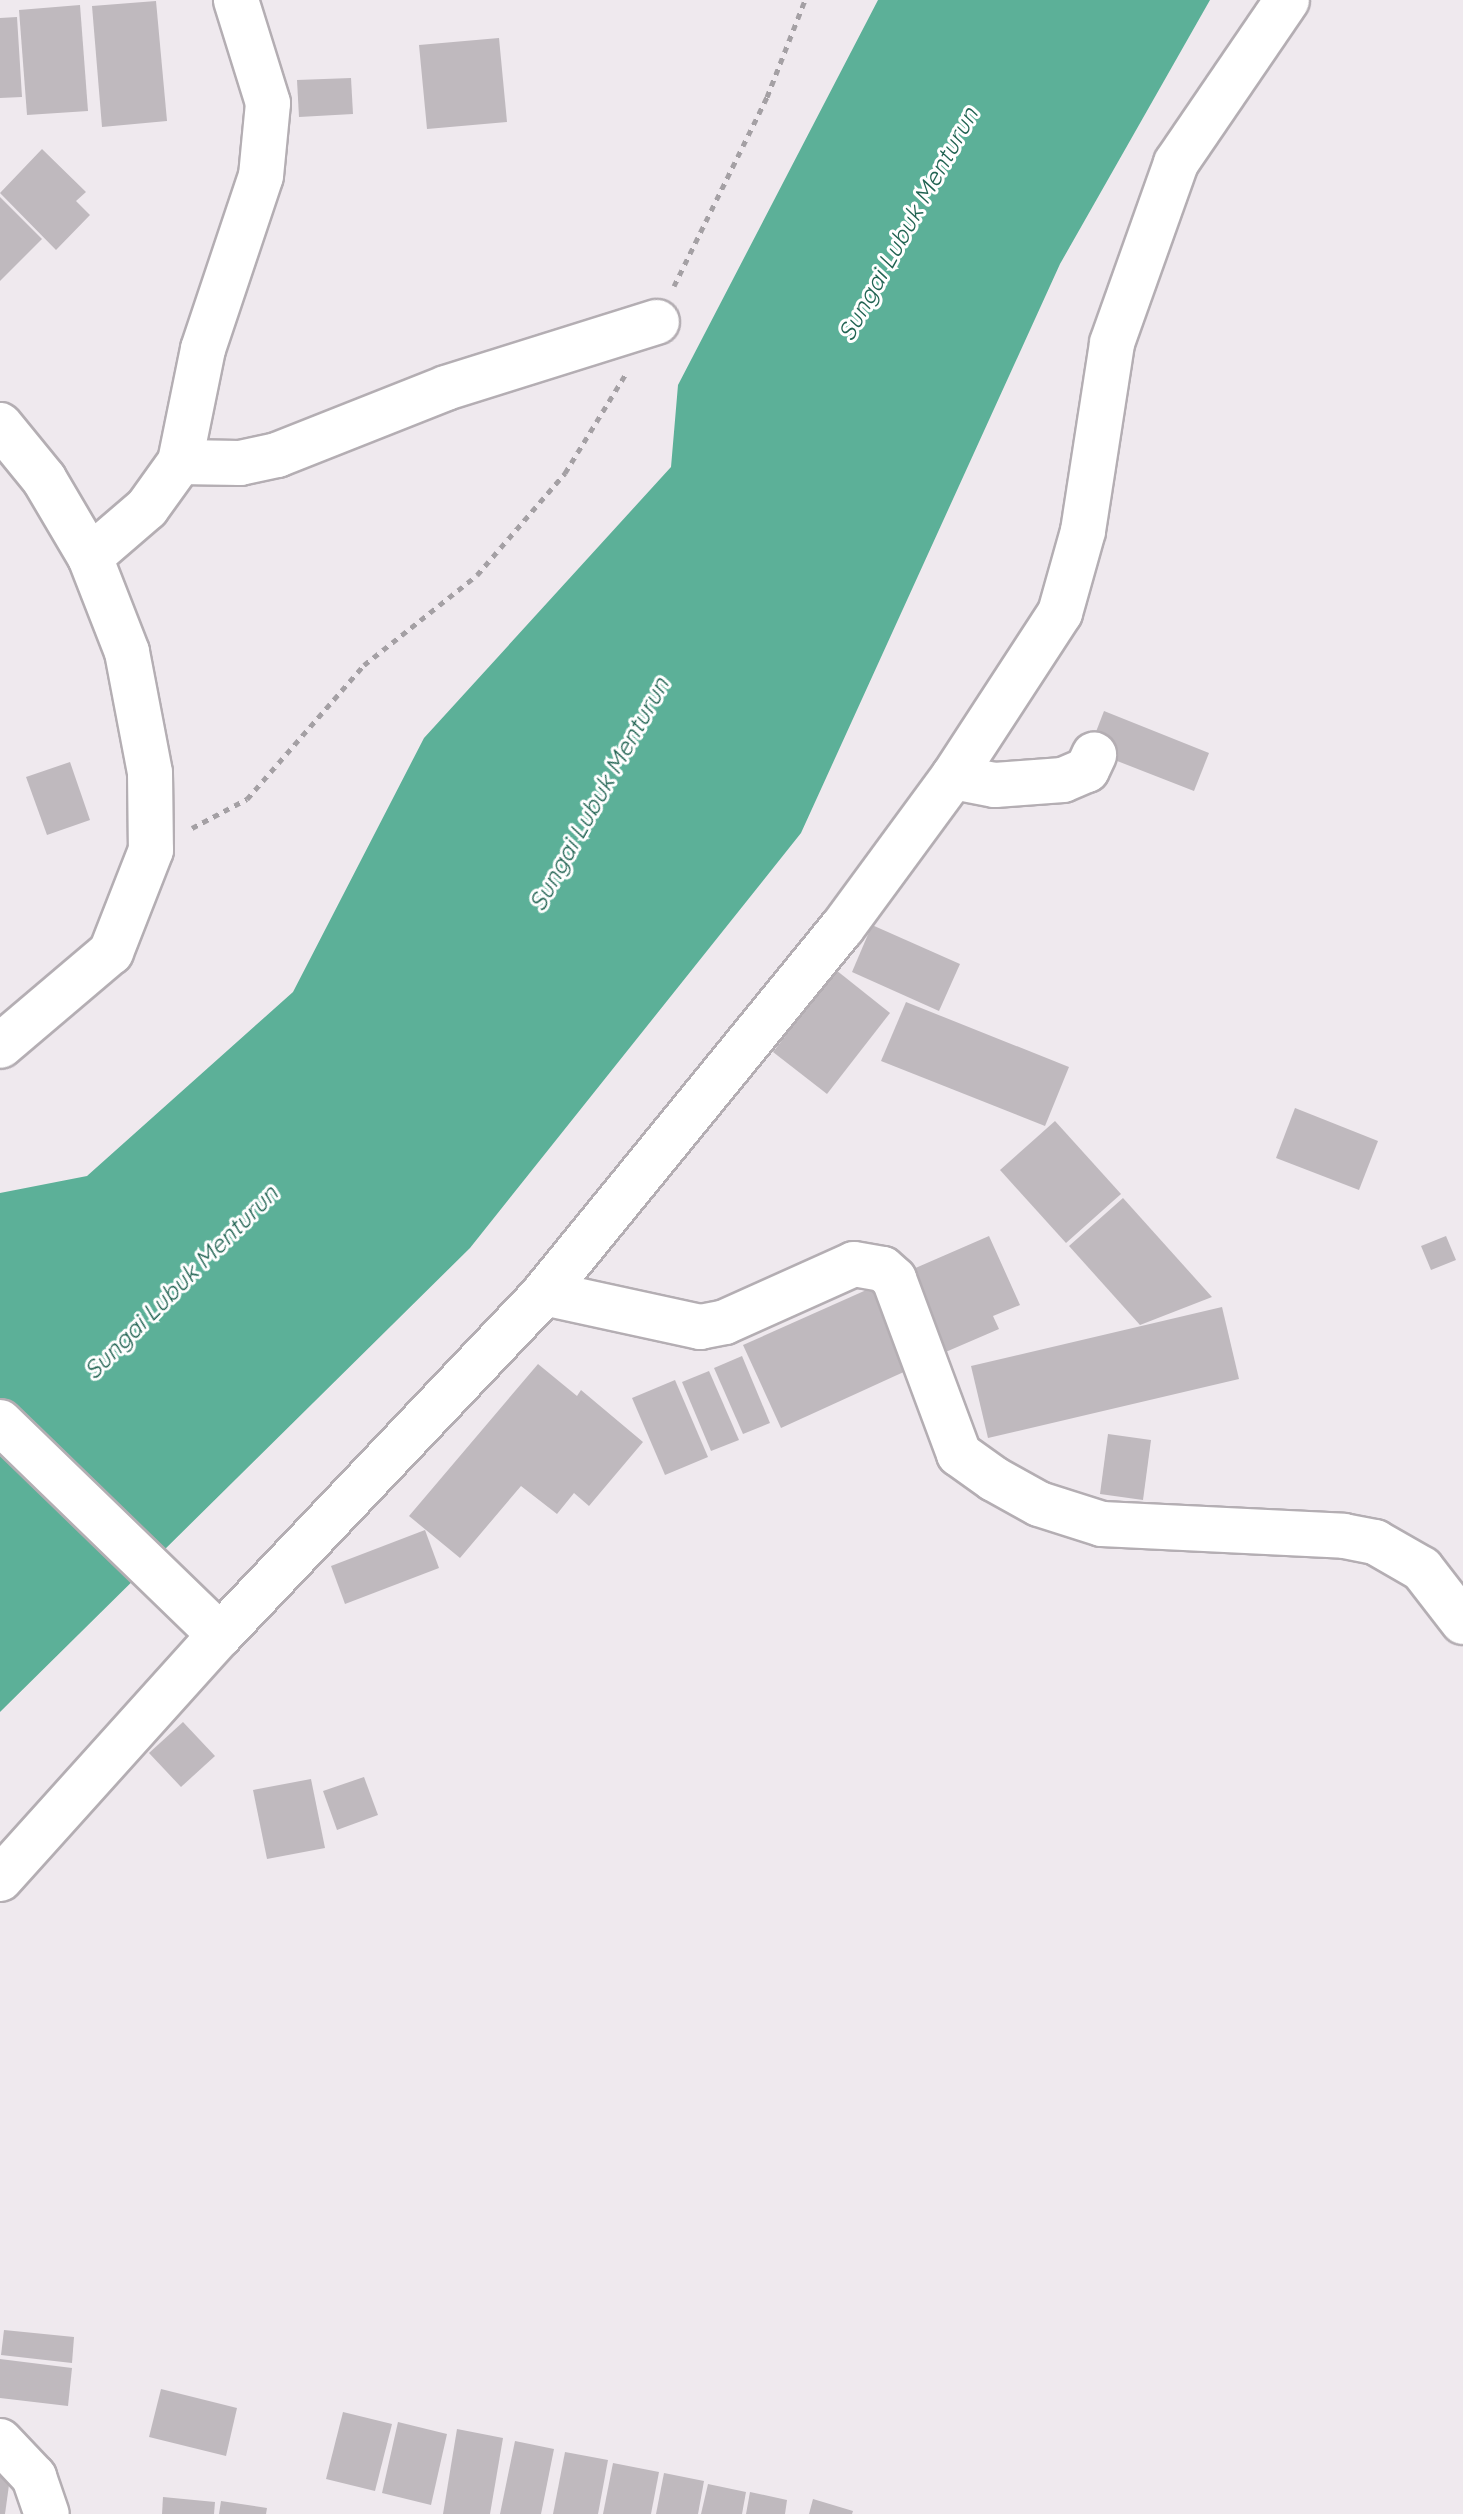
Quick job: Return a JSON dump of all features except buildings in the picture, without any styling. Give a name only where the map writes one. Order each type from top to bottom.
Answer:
[{"type":"street","points":[[90,557],[147,508],[180,462],[203,349],[261,176],[268,103],[236,0]]},
{"type":"street","points":[[0,1879],[207,1623],[544,1293],[842,928],[953,777],[1060,613],[1083,531],[1112,343],[1176,163],[1287,0]]},
{"type":"street","points":[[180,462],[240,463],[277,455],[446,388],[657,322]]},
{"type":"street","points":[[0,425],[44,479],[90,557],[127,652],[150,773],[151,850],[111,952],[0,1046]]},
{"type":"street","points":[[953,777],[995,785],[1063,780],[1087,770],[1094,755]]},
{"type":"street","points":[[544,1293],[700,1327],[725,1322],[854,1264],[883,1269],[894,1279],[959,1454],[994,1479],[1039,1504],[1102,1524],[1344,1536],[1375,1542],[1422,1569],[1463,1622]]},
{"type":"street","points":[[0,1422],[207,1623]]},
{"type":"street","points":[[0,2441],[34,2477],[47,2514]]},
{"type":"path","points":[[151,850],[247,799],[364,665],[477,575],[565,473],[657,322],[767,97],[805,0]]},
{"type":"water","name":"Sungai Lubuk Menturun","points":[[878,0],[1210,0],[1060,264],[801,833],[470,1248],[0,1712],[0,1193],[87,1176],[293,992],[424,738],[671,467],[678,385]]}]
